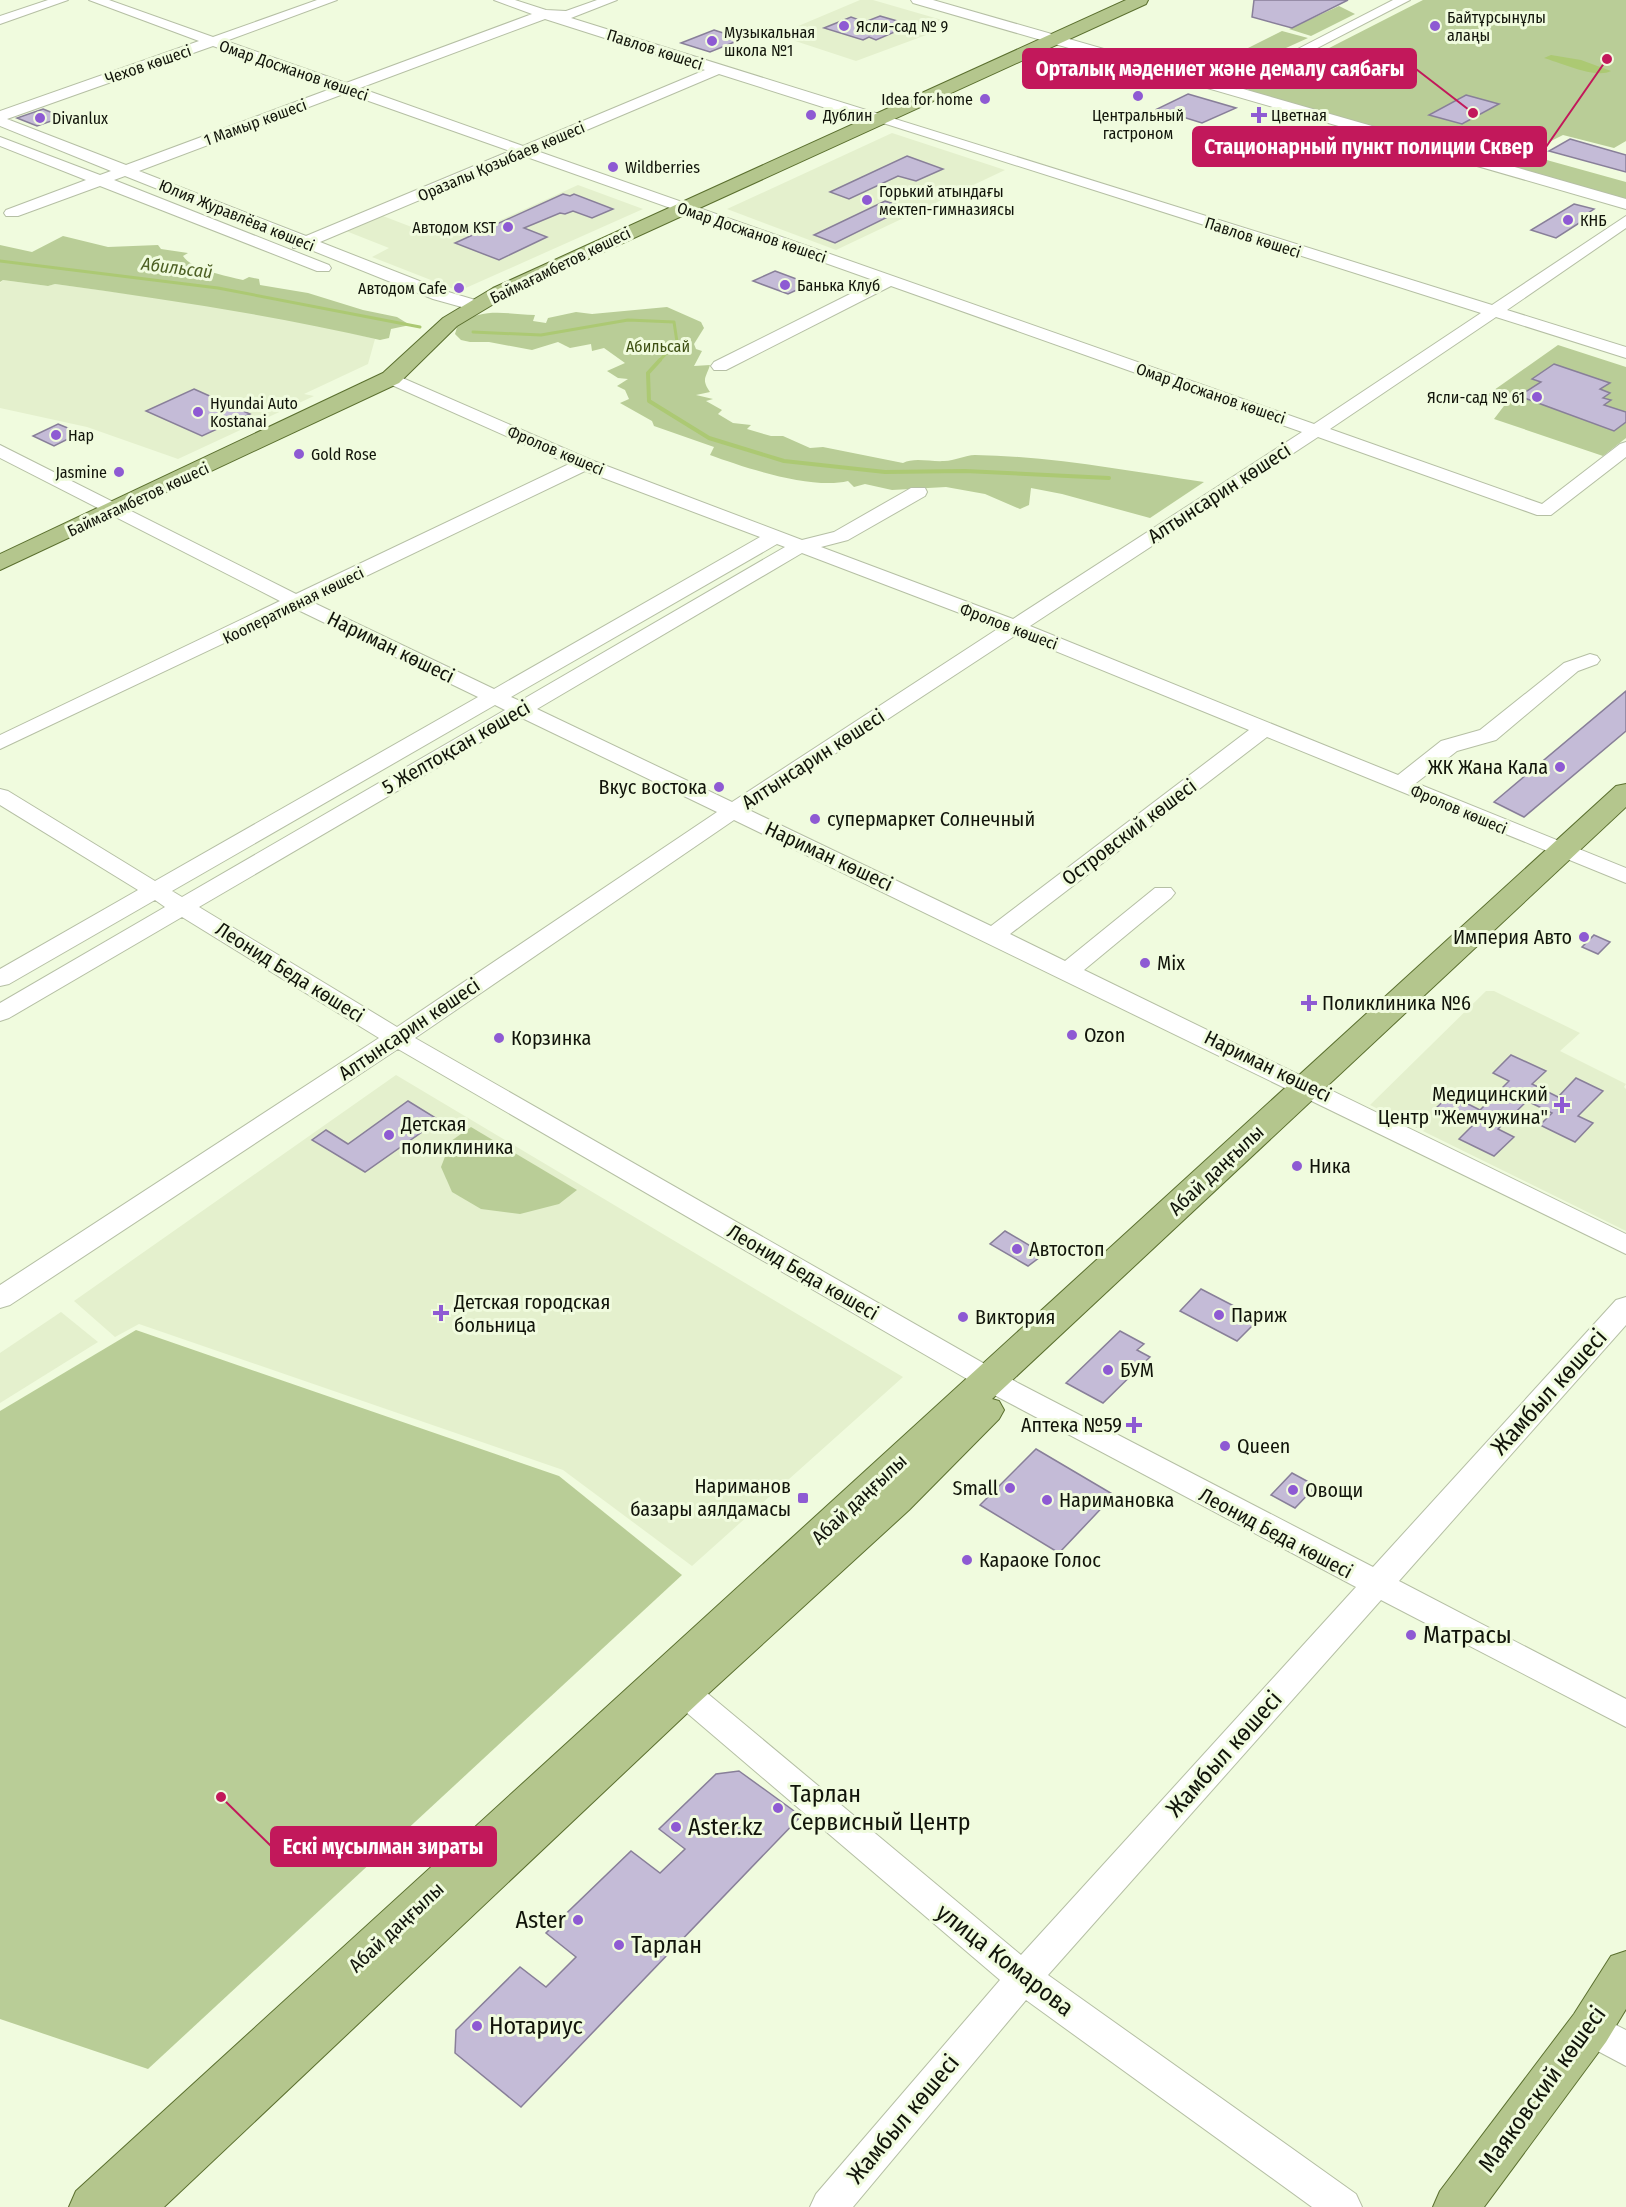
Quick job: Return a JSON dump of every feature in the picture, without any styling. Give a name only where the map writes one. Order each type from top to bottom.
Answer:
[{"type":"main road","name":"Баймағамбетов көшесі","points":[[0,563],[112,512],[391,378],[413,361],[446,316],[476,306],[584,252],[1140,0]]},
{"type":"main road","name":"Абай даңғылы","points":[[92,2207],[999,1385],[1570,854],[1626,792]]},
{"type":"main road","name":"Абай даңғылы","points":[[1570,854],[1626,813]]},
{"type":"main road","name":"Абай даңғылы","points":[[131,2207],[684,1692],[896,1500],[999,1385]]},
{"type":"main road","name":"Маяковский көшесі","points":[[1456,2207],[1608,2038],[1626,1970]]},
{"type":"street","points":[[0,20],[61,0]]},
{"type":"street","name":"Омар Досжанов көшесі","points":[[96,0],[213,41],[347,96],[369,97],[1544,511],[1626,448]]},
{"type":"street","name":"Чехов көшесі","points":[[0,118],[330,0]]},
{"type":"street","name":"Павлов көшесі","points":[[501,0],[545,14],[568,18],[1490,312],[1626,353]]},
{"type":"street","name":"Павлов көшесі","points":[[519,0],[695,62],[882,118]]},
{"type":"street","points":[[435,71],[610,0]]},
{"type":"street","points":[[918,0],[1626,204]]},
{"type":"street","points":[[1260,72],[1404,0]]},
{"type":"street","name":"1 Мамыр көшесі","points":[[12,213],[125,170],[347,96],[545,14]]},
{"type":"street","points":[[670,72],[695,62]]},
{"type":"street","name":"Оразалы Қозыбаев көшесі","points":[[283,252],[719,69]]},
{"type":"street","points":[[369,97],[391,88]]},
{"type":"street","name":"Юлия Журавлёва көшесі","points":[[0,118],[282,233],[439,295],[476,306]]},
{"type":"street","name":"Оразалы Қозыбаев көшесі","points":[[475,153],[522,134]]},
{"type":"street","name":"Юлия Журавлёва көшесі","points":[[0,141],[335,273]]},
{"type":"street","points":[[101,198],[169,172]]},
{"type":"street","name":"Алтынсарин көшесі","points":[[0,1298],[397,1038],[734,811],[1315,430],[1626,221]]},
{"type":"street","points":[[259,243],[304,224]]},
{"type":"street","points":[[720,366],[890,280]]},
{"type":"street","name":"Фролов көшесі","points":[[391,378],[584,464],[1014,627],[1626,876]]},
{"type":"street","name":"Нариман көшесі","points":[[0,451],[112,512],[298,603],[1068,970],[1316,1090],[1626,1245]]},
{"type":"street","name":"Кооперативная көшесі","points":[[0,743],[298,603],[584,464]]},
{"type":"street","name":"5 Желтоқсан көшесі","points":[[0,1013],[801,546],[841,536],[918,492]]},
{"type":"street","name":"5 Желтоқсан көшесі","points":[[0,978],[775,537]]},
{"type":"street","points":[[1401,784],[1449,746],[1488,735],[1572,667],[1590,660]]},
{"type":"street","name":"Островский көшесі","points":[[994,935],[1264,729]]},
{"type":"street","name":"Леонид Беда көшесі","points":[[0,796],[397,1038],[999,1385],[1376,1585],[1626,1713]]},
{"type":"street","points":[[1068,970],[1163,893]]},
{"type":"street","name":"Жамбыл көшесі","points":[[829,2207],[1023,1978],[1626,1307]]},
{"type":"street","name":"улица Комарова","points":[[684,1692],[1023,1978],[1342,2207]]},
{"type":"shaded area","points":[[860,0],[873,0],[942,20],[929,25],[937,31],[856,61],[777,35]]},
{"type":"shaded area","points":[[1551,55],[1581,60],[1611,71],[1588,72],[1544,58]]},
{"type":"shaded area","points":[[892,133],[1005,170],[836,250],[727,209]]},
{"type":"shaded area","points":[[578,185],[643,209],[459,291],[372,257],[389,248],[346,231],[383,216],[422,231],[441,223],[470,234]]},
{"type":"shaded area","points":[[3,280],[48,286],[55,284],[218,306],[320,325],[375,339],[368,364],[304,394],[314,396],[178,459],[87,427],[0,408],[0,283]]},
{"type":"shaded area","points":[[1486,991],[1494,991],[1580,1033],[1560,1051],[1626,1084],[1624,1087],[1626,1089],[1626,1231],[1370,1105]]},
{"type":"shaded area","name":"Детская городская больница","points":[[396,1075],[903,1377],[692,1566],[563,1470],[139,1324],[115,1337],[74,1301]]},
{"type":"shaded area","points":[[61,1312],[98,1342],[0,1403],[0,1353]]},
{"type":"green space","points":[[1423,0],[1626,0],[1626,141],[1614,148],[1563,135],[1525,154],[1626,182],[1626,201],[1245,91]]},
{"type":"green space","points":[[1339,6],[1355,14],[1311,36],[1289,29]]},
{"type":"green space","points":[[1282,31],[1308,38],[1255,62],[1232,56]]},
{"type":"green space","name":"Абильсай","points":[[63,236],[108,247],[158,245],[161,249],[188,253],[183,256],[188,261],[210,272],[243,280],[249,277],[259,279],[260,285],[308,293],[363,310],[397,317],[410,325],[391,329],[389,338],[380,340],[258,315],[177,302],[55,284],[48,286],[3,280],[0,282],[0,245],[32,252]]},
{"type":"green space","name":"Абильсай","points":[[667,307],[701,322],[704,328],[694,344],[696,349],[702,351],[694,366],[710,365],[705,381],[710,392],[696,395],[713,399],[706,401],[722,410],[718,414],[733,423],[751,425],[747,429],[771,436],[783,436],[810,448],[823,447],[903,463],[917,460],[948,461],[971,455],[1004,456],[1090,465],[1204,482],[1150,518],[1031,488],[1029,505],[1020,509],[985,494],[946,487],[892,490],[865,484],[854,487],[848,481],[817,483],[798,480],[741,466],[710,455],[714,447],[654,426],[652,421],[620,403],[629,399],[625,390],[617,386],[628,379],[618,378],[607,371],[625,363],[604,348],[592,351],[591,344],[570,348],[558,342],[532,350],[489,342],[470,342],[461,340],[455,334],[458,324],[486,313],[535,315],[533,321],[546,323],[548,318],[576,312],[592,314]]},
{"type":"green space","points":[[1558,345],[1626,367],[1626,438],[1603,456],[1494,419],[1507,402],[1487,395]]},
{"type":"green space","points":[[471,1127],[577,1190],[559,1204],[520,1214],[481,1209],[452,1192],[441,1167],[451,1141]]},
{"type":"green space","points":[[136,1330],[559,1476],[682,1575],[148,2069],[0,2019],[0,1411]]},
{"type":"building","points":[[1254,0],[1348,0],[1292,28],[1252,17]]},
{"type":"building","points":[[880,16],[911,25],[876,40],[869,37],[863,40],[824,28],[851,17],[865,22]]},
{"type":"building","name":"Музыкальная школа №1","points":[[714,30],[742,39],[710,52],[681,43]]},
{"type":"building","points":[[1188,94],[1236,108],[1202,123],[1157,109]]},
{"type":"building","points":[[1466,95],[1499,104],[1462,124],[1429,115]]},
{"type":"building","name":"Divanlux","points":[[43,109],[63,117],[37,126],[17,118]]},
{"type":"building","points":[[1570,139],[1626,155],[1626,172],[1549,151]]},
{"type":"building","points":[[907,156],[943,169],[916,181],[898,176],[849,199],[830,192]]},
{"type":"building","name":"Автодом KST","points":[[563,194],[570,196],[574,194],[613,209],[592,218],[573,211],[560,213],[524,228],[547,237],[499,260],[455,243]]},
{"type":"building","points":[[885,201],[906,208],[835,243],[814,235]]},
{"type":"building","name":"КНБ","points":[[1574,204],[1594,209],[1582,217],[1587,218],[1556,238],[1531,230]]},
{"type":"building","points":[[775,271],[810,284],[788,294],[753,281]]},
{"type":"building","name":"Ясли-сад № 61","points":[[1554,364],[1610,383],[1600,389],[1610,393],[1603,398],[1611,400],[1604,405],[1626,412],[1626,422],[1614,431],[1519,396],[1541,382],[1532,379]]},
{"type":"building","name":"Hyundai Auto Kostanai","points":[[194,389],[250,414],[202,436],[146,411]]},
{"type":"building","name":"Нар","points":[[58,424],[80,433],[54,446],[33,436]]},
{"type":"building","name":"ЖК Жана Кала","points":[[1626,691],[1626,731],[1524,817],[1494,802]]},
{"type":"building","points":[[1594,935],[1610,942],[1598,954],[1582,947]]},
{"type":"building","name":"Медицинский Центр \"Жемчужина\"","points":[[1511,1055],[1546,1071],[1532,1084],[1558,1097],[1576,1078],[1603,1091],[1578,1116],[1593,1123],[1575,1142],[1540,1125],[1552,1113],[1527,1101],[1498,1129],[1514,1137],[1494,1156],[1459,1139],[1472,1126],[1436,1108],[1450,1095],[1480,1110],[1509,1081],[1493,1073]]},
{"type":"building","name":"Детская поликлиника","points":[[408,1101],[439,1120],[365,1172],[312,1140],[326,1130],[348,1144]]},
{"type":"building","name":"Автостоп","points":[[1005,1231],[1044,1254],[1028,1266],[990,1244]]},
{"type":"building","name":"Париж","points":[[1201,1289],[1259,1319],[1237,1341],[1180,1311]]},
{"type":"building","name":"БУМ","points":[[1120,1331],[1144,1344],[1137,1350],[1150,1357],[1103,1403],[1066,1383]]},
{"type":"building","name":"Наримановка","points":[[1036,1449],[1114,1495],[1059,1553],[980,1505]]},
{"type":"building","name":"Овощи","points":[[1292,1473],[1316,1486],[1295,1508],[1271,1495]]},
{"type":"building","name":"Тарлан","points":[[739,1771],[801,1816],[521,2107],[455,2053],[456,2030],[520,1967],[546,1987],[576,1957],[546,1933],[631,1851],[660,1873],[685,1849],[659,1829],[716,1774]]},
{"type":"waterway","name":"Абильсай","points":[[0,261],[218,288],[420,327]]},
{"type":"waterway","name":"Абильсай","points":[[473,332],[541,335],[628,320],[674,322],[677,342],[659,361]]},
{"type":"waterway","name":"Абильсай","points":[[660,360],[648,373],[649,401],[709,438],[784,461],[885,472],[965,471],[1109,478]]},
{"type":"place","name":"Ясли-сад № 9","points":[[844,26]]},
{"type":"place","name":"Байтұрсынұлы алаңы","points":[[1435,26]]},
{"type":"place","name":"Музыкальная школа №1","points":[[712,41]]},
{"type":"place","name":"Стационарный пункт полиции Сквер","points":[[1607,59]]},
{"type":"place","name":"Центральный гастроном","points":[[1138,96]]},
{"type":"place","name":"Idea for home","points":[[985,99]]},
{"type":"place","name":"Орталық мәдениет және демалу саябағы","points":[[1473,113]]},
{"type":"place","name":"Дублин","points":[[811,115]]},
{"type":"place","name":"Цветная","points":[[1259,115]]},
{"type":"place","name":"Divanlux","points":[[40,118]]},
{"type":"place","name":"Wildberries","points":[[613,167]]},
{"type":"place","name":"Горький атындағы мектеп-гимназиясы","points":[[867,200]]},
{"type":"place","name":"КНБ","points":[[1568,220]]},
{"type":"place","name":"Автодом KST","points":[[508,227]]},
{"type":"place","name":"Банька Клуб","points":[[785,285]]},
{"type":"place","name":"Автодом Cafe","points":[[459,288]]},
{"type":"place","name":"Ясли-сад № 61","points":[[1537,397]]},
{"type":"place","name":"Hyundai Auto Kostanai","points":[[198,412]]},
{"type":"place","name":"Нар","points":[[56,435]]},
{"type":"place","name":"Gold Rose","points":[[299,454]]},
{"type":"place","name":"Jasmine","points":[[119,472]]},
{"type":"place","name":"ЖК Жана Кала","points":[[1560,767]]},
{"type":"place","name":"Вкус востока","points":[[719,787]]},
{"type":"place","name":"супермаркет Солнечный","points":[[815,819]]},
{"type":"place","name":"Империя Авто","points":[[1584,937]]},
{"type":"place","name":"Mix","points":[[1145,963]]},
{"type":"place","name":"Поликлиника №6","points":[[1309,1003]]},
{"type":"place","name":"Ozon","points":[[1072,1035]]},
{"type":"place","name":"Корзинка","points":[[499,1038]]},
{"type":"place","name":"Медицинский Центр \"Жемчужина\"","points":[[1562,1105]]},
{"type":"place","name":"Детская поликлиника","points":[[389,1135]]},
{"type":"place","name":"Ника","points":[[1297,1166]]},
{"type":"place","name":"Автостоп","points":[[1017,1249]]},
{"type":"place","name":"Детская городская больница","points":[[441,1313]]},
{"type":"place","name":"Париж","points":[[1219,1315]]},
{"type":"place","name":"Виктория","points":[[963,1317]]},
{"type":"place","name":"БУМ","points":[[1108,1370]]},
{"type":"place","name":"Аптека №59","points":[[1134,1425]]},
{"type":"place","name":"Queen","points":[[1225,1446]]},
{"type":"place","name":"Small","points":[[1010,1488]]},
{"type":"place","name":"Овощи","points":[[1293,1490]]},
{"type":"place","name":"Нариманов базары аялдамасы","points":[[803,1498]]},
{"type":"place","name":"Наримановка","points":[[1047,1500]]},
{"type":"place","name":"Караоке Голос","points":[[967,1560]]},
{"type":"place","name":"Матрасы","points":[[1411,1635]]},
{"type":"place","name":"Ескі мұсылман зираты","points":[[221,1797]]},
{"type":"place","name":"Тарлан Сервисный Центр","points":[[778,1808]]},
{"type":"place","name":"Aster.kz","points":[[676,1827]]},
{"type":"place","name":"Aster","points":[[578,1920]]},
{"type":"place","name":"Тарлан","points":[[619,1945]]},
{"type":"place","name":"Нотариус","points":[[477,2026]]}]
